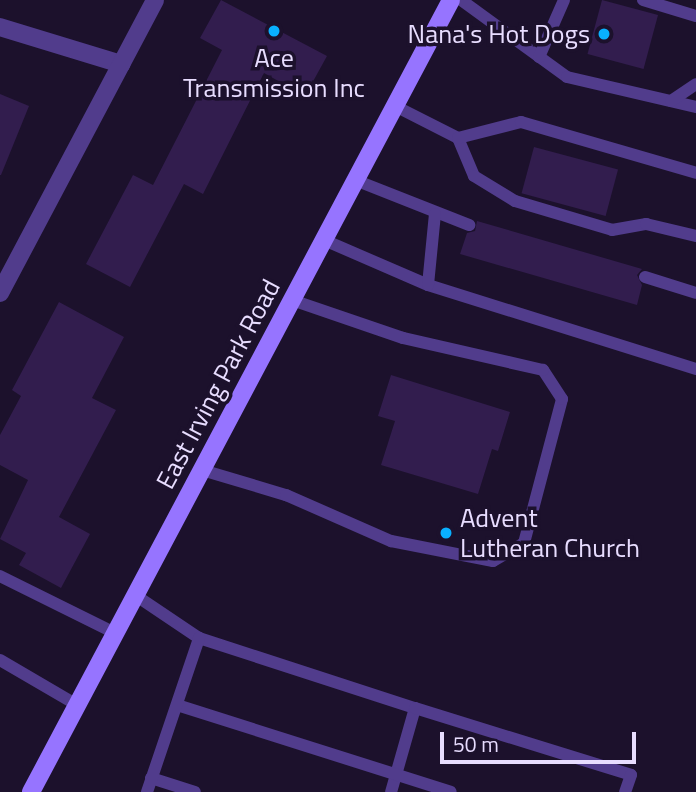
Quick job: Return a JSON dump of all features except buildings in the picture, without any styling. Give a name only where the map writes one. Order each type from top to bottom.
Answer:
[{"type":"main road","name":"East Irving Park Road","points":[[31,792],[451,0]]},
{"type":"street","points":[[0,293],[155,0]]},
{"type":"street","points":[[0,27],[121,64]]},
{"type":"lane","points":[[461,0],[567,77],[696,107]]},
{"type":"lane","points":[[539,57],[564,0]]},
{"type":"lane","points":[[643,0],[696,16]]},
{"type":"lane","points":[[671,101],[696,84]]},
{"type":"lane","points":[[395,106],[458,138],[474,176],[515,201],[612,230],[646,224],[696,236]]},
{"type":"lane","points":[[458,138],[521,122],[696,173]]},
{"type":"lane","points":[[355,180],[469,225]]},
{"type":"lane","points":[[428,285],[436,214]]},
{"type":"lane","points":[[324,240],[428,285],[696,369]]},
{"type":"lane","points":[[645,277],[696,293]]},
{"type":"lane","points":[[202,470],[286,495],[391,541],[493,561],[524,542],[562,399],[543,370],[403,338],[292,300]]},
{"type":"lane","points":[[0,576],[115,633]]},
{"type":"lane","points":[[135,595],[199,638],[631,775],[625,792]]},
{"type":"lane","points":[[147,792],[199,638]]},
{"type":"lane","points":[[0,660],[77,705]]},
{"type":"lane","points":[[177,705],[451,792]]},
{"type":"lane","points":[[391,792],[415,708]]},
{"type":"lane","points":[[151,779],[195,792]]},
{"type":"place","name":"Ace Transmission Inc","points":[[274,31]]},
{"type":"place","name":"Nana's Hot Dogs","points":[[604,34]]},
{"type":"place","name":"Advent Lutheran Church","points":[[446,533]]}]
